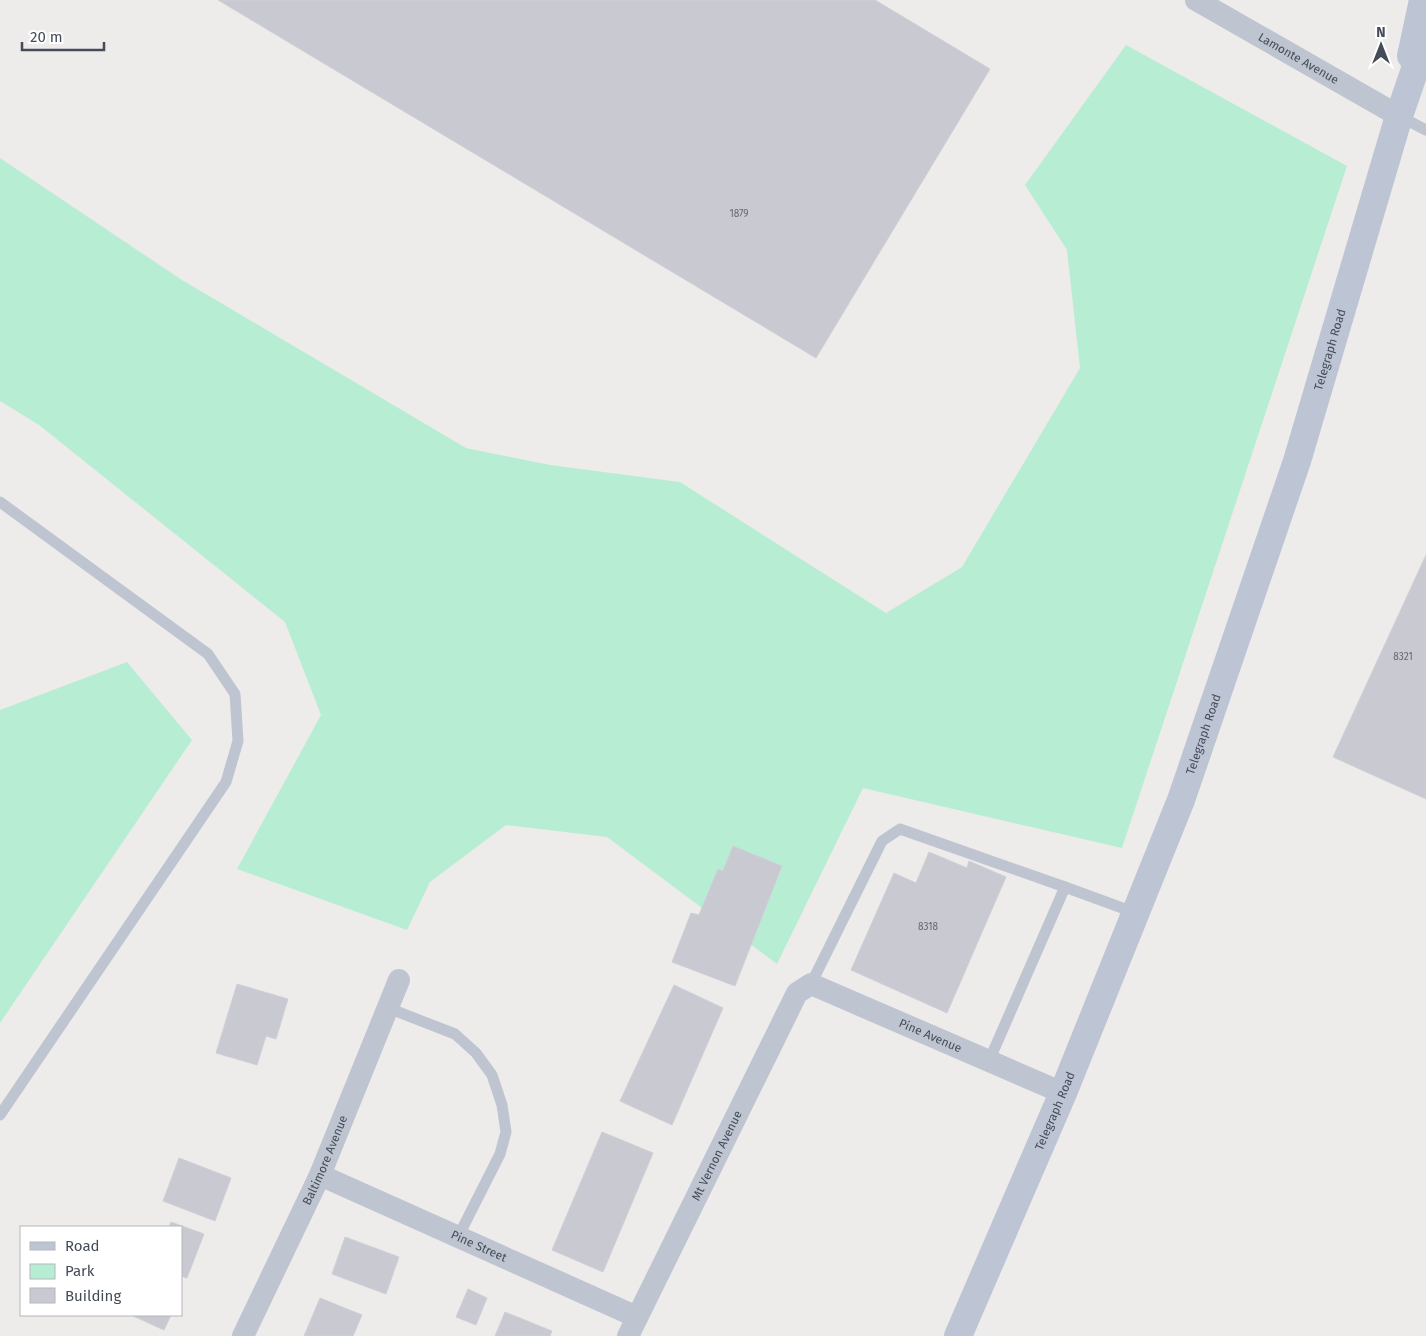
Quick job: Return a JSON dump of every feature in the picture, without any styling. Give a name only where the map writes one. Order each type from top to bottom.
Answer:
[{"type":"main road","name":"Telegraph Road","points":[[1399,116],[1423,0]]},
{"type":"main road","name":"Telegraph Road","points":[[958,1336],[1063,1093],[1181,800],[1297,461],[1399,116],[1426,37]]},
{"type":"street","name":"Lamonte Avenue","points":[[1196,0],[1399,116]]},
{"type":"street","name":"Baltimore Avenue","points":[[243,1336],[320,1175],[399,980]]},
{"type":"street","name":"Pine Avenue","points":[[804,988],[989,1061],[1063,1093]]},
{"type":"street","name":"Mt Vernon Avenue","points":[[632,1327],[804,988]]},
{"type":"street","name":"Pine Street","points":[[320,1175],[458,1237],[632,1327]]},
{"type":"lane","points":[[1399,116],[1426,130]]},
{"type":"lane","points":[[0,502],[208,654],[235,694],[238,740],[226,782],[0,1115]]},
{"type":"lane","points":[[804,988],[882,841],[900,829],[1136,914]]},
{"type":"lane","points":[[989,1061],[1065,887]]},
{"type":"lane","points":[[388,1008],[455,1034],[476,1053],[492,1075],[502,1105],[506,1132],[500,1154],[458,1237]]},
{"type":"green space","points":[[1126,45],[1347,166],[1122,848],[863,788],[777,964],[607,837],[506,825],[430,882],[407,930],[237,869],[321,715],[285,622],[39,425],[0,401],[0,158],[182,280],[466,448],[550,465],[680,482],[886,613],[962,567],[1080,368],[1067,250],[1025,185]]},
{"type":"green space","points":[[127,662],[192,740],[0,1023],[0,710]]},
{"type":"building","points":[[218,0],[875,0],[990,69],[816,358]]},
{"type":"building","points":[[1426,555],[1426,799],[1333,757]]},
{"type":"building","points":[[733,846],[782,866],[735,986],[672,962],[691,913],[699,915],[718,869],[723,871]]},
{"type":"building","points":[[929,852],[967,868],[969,861],[1006,877],[947,1013],[851,970],[894,873],[916,883]]},
{"type":"building","points":[[237,984],[288,999],[276,1039],[266,1036],[257,1065],[216,1053]]},
{"type":"building","points":[[674,985],[723,1008],[672,1125],[620,1101]]},
{"type":"building","points":[[602,1132],[653,1153],[603,1272],[552,1250]]},
{"type":"building","points":[[179,1158],[231,1178],[215,1221],[163,1201]]},
{"type":"building","points":[[171,1222],[182,1226],[169,1226]]},
{"type":"building","points":[[182,1226],[204,1234],[187,1278],[182,1276]]},
{"type":"building","points":[[345,1237],[399,1257],[386,1294],[332,1274]]},
{"type":"building","points":[[468,1289],[487,1298],[476,1325],[456,1317]]},
{"type":"building","points":[[320,1298],[362,1315],[353,1336],[304,1336]]},
{"type":"building","points":[[505,1312],[552,1331],[550,1336],[495,1336]]},
{"type":"building","points":[[133,1316],[171,1316],[164,1330]]}]
